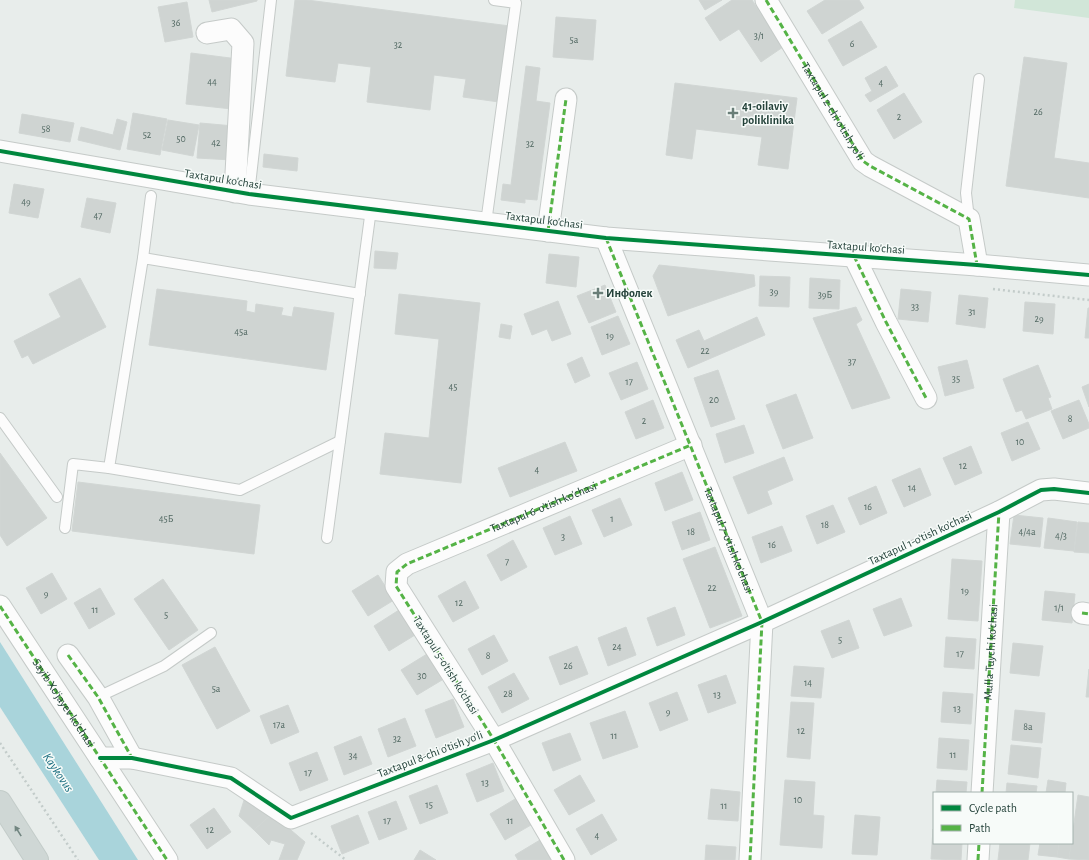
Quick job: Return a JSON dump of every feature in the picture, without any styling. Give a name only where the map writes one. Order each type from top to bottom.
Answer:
[{"type":"main road","points":[[0,802],[37,860]]},
{"type":"street","name":"Taxtapul 2-chi o'tish yo'li","points":[[766,0],[863,160],[870,166],[969,219]]},
{"type":"street","points":[[206,33],[231,29],[242,43],[242,193]]},
{"type":"street","points":[[548,231],[566,99]]},
{"type":"street","name":"Taxtapul ko'chasi","points":[[0,151],[242,193],[606,238],[977,265],[1089,275]]},
{"type":"street","points":[[969,219],[977,265]]},
{"type":"street","name":"Taxtapul 7-o'tish ko'chasi","points":[[606,238],[762,622],[750,860]]},
{"type":"street","points":[[854,256],[886,322],[926,398]]},
{"type":"street","name":"Taxtapul 6-o'tish ko'chasi","points":[[397,572],[407,564],[691,445]]},
{"type":"street","name":"Taxtapul 1-o'tish ko'chasi","points":[[762,622],[999,512],[1041,490],[1054,488],[1089,493]]},
{"type":"street","name":"Mulla Tuychi ko'chasi","points":[[982,792],[999,512]]},
{"type":"street","name":"Taxtapul 5-o'tish ko'chasi","points":[[397,572],[396,586],[494,740],[564,860]]},
{"type":"street","name":"Sayib Xo'jayev ko'chasi","points":[[0,606],[167,860]]},
{"type":"street","name":"Taxtapul 8-chi o'tish yo'li","points":[[291,818],[494,740],[762,622]]},
{"type":"street","points":[[68,655],[98,697],[132,758]]},
{"type":"street","points":[[100,758],[132,758],[231,778],[291,818]]},
{"type":"street","points":[[978,860],[980,844]]},
{"type":"lane","points":[[242,193],[271,0]]},
{"type":"lane","points":[[486,223],[516,3],[494,0]]},
{"type":"lane","points":[[969,219],[966,193],[979,79]]},
{"type":"lane","points":[[109,468],[144,258],[151,196]]},
{"type":"lane","points":[[327,538],[371,209]]},
{"type":"lane","points":[[144,258],[360,294]]},
{"type":"lane","points":[[0,418],[57,497]]},
{"type":"lane","points":[[65,528],[73,464],[109,468],[240,490],[340,441]]},
{"type":"lane","points":[[98,697],[164,666],[211,633]]},
{"type":"path","points":[[0,743],[78,860]]},
{"type":"path","points":[[291,818],[346,860]]},
{"type":"green space","points":[[1015,0],[1089,0],[1089,18],[1014,8]]},
{"type":"water","name":"Kaykovus","points":[[0,642],[138,860],[99,860],[0,707]]},
{"type":"building","points":[[209,0],[257,0],[257,1],[212,12]]},
{"type":"building","points":[[295,0],[307,0],[510,26],[499,102],[463,97],[466,79],[434,75],[430,110],[367,102],[371,67],[338,63],[335,82],[286,76]]},
{"type":"building","points":[[699,0],[722,0],[705,10]]},
{"type":"building","points":[[732,0],[752,0],[783,47],[761,62],[739,29],[720,41],[705,18]]},
{"type":"building","points":[[825,0],[859,0],[864,8],[822,34],[807,11]]},
{"type":"building","points":[[187,2],[193,37],[165,42],[158,7]]},
{"type":"building","points":[[556,17],[596,20],[593,60],[553,57]]},
{"type":"building","points":[[861,21],[877,47],[843,66],[828,40]]},
{"type":"building","points":[[191,53],[238,59],[232,109],[186,104]]},
{"type":"building","points":[[1024,57],[1067,63],[1054,158],[1089,163],[1089,198],[1006,186]]},
{"type":"building","points":[[526,66],[540,68],[536,101],[550,103],[537,200],[525,199],[525,203],[501,200],[503,184],[511,185]]},
{"type":"building","points":[[886,66],[898,86],[870,102],[865,95],[872,91],[865,78]]},
{"type":"building","name":"41-oilaviy poliklinika","points":[[675,83],[797,98],[788,169],[758,165],[762,137],[696,129],[692,159],[666,155]]},
{"type":"building","points":[[904,93],[922,122],[894,139],[877,110]]},
{"type":"building","points":[[133,113],[167,119],[160,155],[127,149]]},
{"type":"building","points":[[22,114],[74,123],[70,142],[19,133]]},
{"type":"building","points":[[117,119],[127,122],[120,150],[78,140],[81,127],[113,135]]},
{"type":"building","points":[[168,120],[199,125],[193,156],[162,150]]},
{"type":"building","points":[[200,123],[234,126],[232,160],[197,158]]},
{"type":"building","points":[[264,154],[298,158],[297,171],[263,167]]},
{"type":"building","points":[[14,184],[44,189],[38,218],[9,213]]},
{"type":"building","points":[[87,198],[116,203],[110,233],[81,227]]},
{"type":"building","points":[[375,251],[398,253],[396,269],[374,268]]},
{"type":"building","points":[[549,254],[579,257],[576,287],[546,283]]},
{"type":"building","points":[[659,265],[754,275],[755,286],[668,316],[653,276]]},
{"type":"building","points":[[760,276],[790,277],[789,307],[759,306]]},
{"type":"building","points":[[80,278],[106,327],[33,364],[28,355],[22,358],[14,341],[61,317],[49,294]]},
{"type":"building","points":[[810,278],[840,280],[839,309],[809,308]]},
{"type":"building","points":[[605,285],[616,312],[589,323],[577,296]]},
{"type":"building","points":[[157,289],[247,301],[246,311],[255,313],[256,304],[283,308],[281,315],[292,317],[294,307],[334,313],[326,370],[149,345]]},
{"type":"building","points":[[901,289],[931,292],[928,322],[898,319]]},
{"type":"building","points":[[399,294],[480,303],[461,483],[380,474],[385,433],[429,438],[439,339],[395,334]]},
{"type":"building","points":[[959,295],[988,298],[985,328],[956,324]]},
{"type":"building","points":[[558,301],[571,334],[552,341],[547,329],[532,335],[524,314]]},
{"type":"building","points":[[1025,302],[1055,304],[1053,334],[1023,331]]},
{"type":"building","points":[[856,307],[862,320],[856,324],[890,398],[852,409],[813,318]]},
{"type":"building","points":[[1088,308],[1089,338],[1085,338]]},
{"type":"building","points":[[618,316],[630,344],[602,355],[591,327]]},
{"type":"building","points":[[757,317],[765,335],[688,368],[676,340],[699,330],[704,341]]},
{"type":"building","points":[[501,324],[512,326],[510,339],[499,337]]},
{"type":"building","points":[[582,357],[590,376],[575,383],[567,364]]},
{"type":"building","points":[[967,360],[974,388],[945,396],[938,367]]},
{"type":"building","points":[[637,362],[648,389],[621,400],[609,373]]},
{"type":"building","points":[[1038,365],[1051,397],[1048,398],[1052,409],[1026,419],[1022,410],[1016,412],[1003,379]]},
{"type":"building","points":[[718,370],[735,419],[711,427],[694,378]]},
{"type":"building","points":[[1089,384],[1089,407],[1082,387]]},
{"type":"building","points":[[796,394],[813,438],[783,449],[766,405]]},
{"type":"building","points":[[653,400],[664,428],[636,439],[625,412]]},
{"type":"building","points":[[1079,400],[1089,424],[1089,428],[1063,439],[1051,411]]},
{"type":"building","points":[[1028,422],[1040,449],[1012,461],[1001,433]]},
{"type":"building","points":[[744,425],[754,453],[725,463],[716,434]]},
{"type":"building","points":[[565,442],[577,471],[510,497],[498,468]]},
{"type":"building","points":[[971,446],[982,473],[955,485],[943,458]]},
{"type":"building","points":[[0,453],[47,518],[7,546],[0,535]]},
{"type":"building","points":[[784,457],[793,480],[767,491],[772,504],[748,514],[733,477]]},
{"type":"building","points":[[920,468],[931,495],[904,507],[892,480]]},
{"type":"building","points":[[682,472],[693,500],[665,511],[655,483]]},
{"type":"building","points":[[78,482],[260,505],[254,554],[72,531]]},
{"type":"building","points":[[876,486],[887,513],[860,525],[848,498]]},
{"type":"building","points":[[620,498],[632,525],[604,537],[592,510]]},
{"type":"building","points":[[833,505],[845,532],[817,544],[806,516]]},
{"type":"building","points":[[700,512],[710,540],[682,550],[672,522]]},
{"type":"building","points":[[1014,515],[1043,518],[1040,547],[1010,544]]},
{"type":"building","points":[[570,516],[582,544],[555,555],[543,528]]},
{"type":"building","points":[[1048,518],[1077,522],[1074,551],[1044,548]]},
{"type":"building","points":[[1078,522],[1089,523],[1089,553],[1074,552]]},
{"type":"building","points":[[782,526],[792,551],[761,563],[752,537]]},
{"type":"building","points":[[513,540],[527,567],[501,581],[487,555]]},
{"type":"building","points":[[715,547],[742,616],[710,628],[683,559]]},
{"type":"building","points":[[952,559],[982,561],[978,621],[948,619]]},
{"type":"building","points":[[52,573],[67,599],[41,614],[26,588]]},
{"type":"building","points":[[378,575],[394,600],[368,616],[352,591]]},
{"type":"building","points":[[163,579],[198,630],[169,650],[134,599]]},
{"type":"building","points":[[465,581],[479,608],[453,622],[438,596]]},
{"type":"building","points":[[100,588],[115,614],[89,629],[74,603]]},
{"type":"building","points":[[1045,591],[1075,594],[1072,623],[1042,620]]},
{"type":"building","points":[[901,598],[912,626],[884,636],[873,609]]},
{"type":"building","points":[[675,607],[685,635],[657,646],[647,618]]},
{"type":"building","points":[[399,610],[415,635],[389,651],[374,626]]},
{"type":"building","points":[[849,620],[859,648],[832,658],[821,631]]},
{"type":"building","points":[[626,627],[636,655],[608,666],[598,638]]},
{"type":"building","points":[[494,635],[508,661],[482,675],[468,649]]},
{"type":"building","points":[[946,637],[976,639],[974,669],[944,667]]},
{"type":"building","points":[[1013,643],[1043,646],[1039,676],[1010,673]]},
{"type":"building","points":[[577,646],[588,674],[560,685],[549,657]]},
{"type":"building","points":[[215,647],[250,711],[217,729],[182,665]]},
{"type":"building","points":[[427,654],[442,680],[417,695],[401,670]]},
{"type":"building","points":[[794,666],[824,668],[821,698],[791,696]]},
{"type":"building","points":[[1089,669],[1089,697],[1086,697]]},
{"type":"building","points":[[514,673],[529,699],[502,713],[488,687]]},
{"type":"building","points":[[726,675],[736,703],[708,713],[698,685]]},
{"type":"building","points":[[677,692],[688,720],[660,731],[649,703]]},
{"type":"building","points":[[943,692],[973,694],[971,724],[941,722]]},
{"type":"building","points":[[453,699],[464,727],[436,738],[425,710]]},
{"type":"building","points":[[791,702],[814,703],[810,759],[787,757]]},
{"type":"building","points":[[288,705],[299,732],[271,744],[260,716]]},
{"type":"building","points":[[1015,710],[1045,713],[1042,743],[1012,740]]},
{"type":"building","points":[[625,711],[638,747],[603,759],[590,723]]},
{"type":"building","points":[[405,718],[416,746],[388,757],[378,729]]},
{"type":"building","points":[[570,733],[581,760],[553,771],[542,743]]},
{"type":"building","points":[[361,736],[372,764],[344,775],[334,747]]},
{"type":"building","points":[[939,738],[969,740],[967,770],[937,768]]},
{"type":"building","points":[[1011,745],[1041,748],[1038,778],[1008,774]]},
{"type":"building","points":[[317,752],[328,780],[300,791],[289,763]]},
{"type":"building","points":[[493,763],[504,791],[477,802],[466,774]]},
{"type":"building","points":[[580,775],[595,801],[569,815],[554,790]]},
{"type":"building","points":[[785,780],[815,782],[813,815],[824,816],[822,848],[780,845]]},
{"type":"building","points":[[937,780],[967,782],[966,792],[936,792]]},
{"type":"building","points":[[1048,780],[1066,783],[1065,792],[1046,792]]},
{"type":"building","points":[[1007,783],[1037,786],[1036,792],[1006,792]]},
{"type":"building","points":[[437,785],[448,813],[420,824],[409,796]]},
{"type":"building","points":[[711,789],[740,792],[738,821],[708,819]]},
{"type":"building","points":[[246,794],[272,814],[254,830],[239,816]]},
{"type":"building","points":[[1078,795],[1089,797],[1089,860],[1069,859],[1071,844],[1073,844],[1073,831]]},
{"type":"building","points":[[515,799],[531,825],[505,840],[490,814]]},
{"type":"building","points":[[396,801],[407,829],[379,840],[368,812]]},
{"type":"building","points":[[214,808],[231,832],[207,849],[190,825]]},
{"type":"building","points":[[272,814],[305,842],[297,860],[279,860],[285,844],[271,840],[269,845],[254,830]]},
{"type":"building","points":[[602,814],[617,840],[591,855],[576,829]]},
{"type":"building","points":[[358,815],[369,843],[342,854],[331,826]]},
{"type":"building","points":[[855,815],[880,817],[877,855],[852,854]]},
{"type":"building","points":[[933,829],[933,844],[962,844],[961,860],[931,859]]},
{"type":"building","points":[[540,840],[553,860],[518,860],[515,855]]},
{"type":"building","points":[[1000,844],[1030,844],[1028,860],[998,860]]},
{"type":"building","points":[[1040,844],[1059,844],[1057,857],[1038,855]]},
{"type":"building","points":[[1059,844],[1071,844],[1069,859],[1057,857]]},
{"type":"building","points":[[706,845],[736,847],[735,860],[705,860]]},
{"type":"building","points":[[420,850],[436,860],[414,860]]},
{"type":"marked path","points":[[766,0],[863,161],[969,219],[977,265]]},
{"type":"marked path","points":[[548,231],[566,99]]},
{"type":"marked path","points":[[606,238],[762,622],[750,860]]},
{"type":"marked path","points":[[854,256],[886,322],[926,398]]},
{"type":"marked path","points":[[564,860],[494,740],[396,586],[397,572],[407,564],[691,445]]},
{"type":"marked path","points":[[982,792],[999,512]]},
{"type":"marked path","points":[[0,606],[167,860]]},
{"type":"marked path","points":[[1082,613],[1089,614]]},
{"type":"marked path","points":[[68,655],[98,697],[132,758]]},
{"type":"marked path","points":[[978,860],[979,844]]},
{"type":"cycle path","points":[[0,151],[249,194],[606,238],[977,265],[1089,275]]},
{"type":"cycle path","points":[[100,758],[132,758],[231,778],[291,818],[494,740],[762,622],[999,512],[1041,490],[1054,489],[1089,493]]},
{"type":"place","name":"41-oilaviy poliklinika","points":[[733,113]]},
{"type":"place","name":"Инфолек","points":[[598,293]]}]
